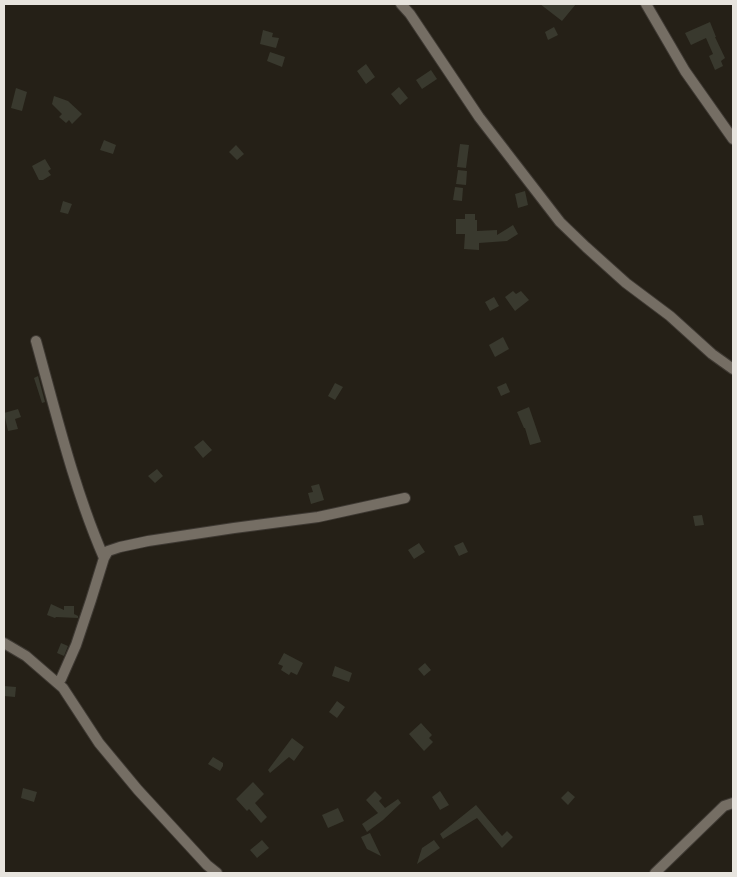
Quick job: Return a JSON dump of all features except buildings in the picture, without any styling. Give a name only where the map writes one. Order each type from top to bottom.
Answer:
[{"type":"street","points":[[401,4],[410,14],[479,117],[560,222],[626,283],[670,316],[712,354],[733,369]]},
{"type":"street","points":[[646,4],[685,71],[733,139]]},
{"type":"street","points":[[36,341],[87,517],[104,558]]},
{"type":"street","points":[[57,682],[61,679],[76,645],[104,558],[112,549],[148,541],[318,517],[405,498]]},
{"type":"street","points":[[4,643],[26,656],[63,688],[100,743],[138,790],[207,865],[217,873]]},
{"type":"street","points":[[655,873],[724,806],[733,803]]}]
